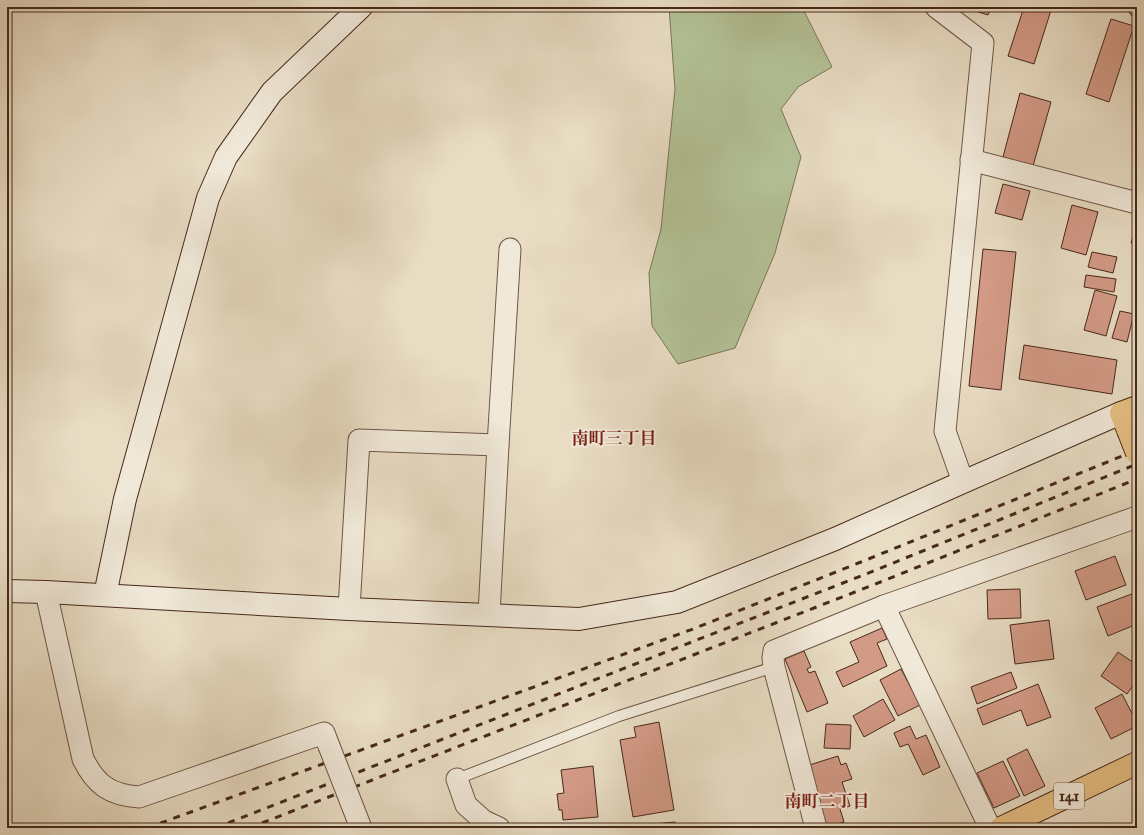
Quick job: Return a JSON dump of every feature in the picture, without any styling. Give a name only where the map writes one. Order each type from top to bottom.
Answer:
[{"type":"main road","points":[[1129,417],[1137,454]]},
{"type":"main road","name":"141","points":[[1001,828],[1137,763]]},
{"type":"street","points":[[105,596],[125,499],[208,198],[226,157],[272,92],[361,7]]},
{"type":"street","points":[[936,7],[983,43],[945,431],[963,482]]},
{"type":"street","points":[[971,160],[1137,203]]},
{"type":"street","points":[[489,614],[510,249]]},
{"type":"street","points":[[7,591],[349,609],[579,619],[677,602],[835,539],[963,482],[1129,417]]},
{"type":"street","points":[[349,609],[359,440],[498,445]]},
{"type":"street","points":[[816,828],[774,667],[774,651],[884,606],[1137,517]]},
{"type":"street","points":[[46,592],[83,759],[90,773],[99,783],[112,792],[125,796],[139,797],[324,733],[361,828]]},
{"type":"street","points":[[884,606],[990,828]]},
{"type":"street","points":[[457,779],[466,805],[484,821],[499,828]]},
{"type":"lane","points":[[457,779],[619,716],[774,667]]},
{"type":"green space","points":[[669,7],[802,7],[832,67],[798,87],[781,109],[801,157],[775,253],[735,348],[678,364],[652,326],[649,273],[661,229],[675,89]]},
{"type":"building","points":[[973,7],[991,7],[988,15],[972,10]]},
{"type":"building","points":[[1024,7],[1052,7],[1034,64],[1008,56]]},
{"type":"building","points":[[1133,7],[1137,7],[1137,22],[1128,11]]},
{"type":"building","points":[[1111,19],[1134,26],[1109,102],[1086,94]]},
{"type":"building","points":[[1020,93],[1051,102],[1033,166],[1003,157]]},
{"type":"building","points":[[1003,184],[1030,191],[1022,220],[995,213]]},
{"type":"building","points":[[1072,205],[1098,212],[1086,255],[1061,248]]},
{"type":"building","points":[[1137,223],[1137,244],[1131,243]]},
{"type":"building","points":[[983,249],[1016,252],[1001,390],[969,386]]},
{"type":"building","points":[[1092,252],[1117,257],[1113,273],[1088,267]]},
{"type":"building","points":[[1086,275],[1116,279],[1114,292],[1084,287]]},
{"type":"building","points":[[1095,290],[1117,296],[1106,336],[1084,330]]},
{"type":"building","points":[[1120,311],[1134,314],[1127,342],[1112,338]]},
{"type":"building","points":[[1024,345],[1117,360],[1112,394],[1019,379]]},
{"type":"building","points":[[1115,556],[1126,585],[1086,600],[1075,571]]},
{"type":"building","points":[[1020,589],[1021,618],[988,619],[987,590]]},
{"type":"building","points":[[1137,592],[1137,624],[1108,636],[1097,607]]},
{"type":"building","points":[[1049,620],[1054,659],[1015,664],[1010,625]]},
{"type":"building","points":[[882,628],[887,639],[877,643],[887,666],[843,687],[836,672],[859,662],[850,642]]},
{"type":"building","points":[[804,651],[811,667],[807,669],[809,673],[815,671],[828,703],[807,712],[785,659]]},
{"type":"building","points":[[1118,652],[1137,665],[1137,680],[1127,694],[1101,676]]},
{"type":"building","points":[[901,669],[920,705],[898,716],[880,680]]},
{"type":"building","points":[[1011,672],[1017,688],[977,704],[971,687]]},
{"type":"building","points":[[1038,684],[1051,717],[1027,726],[1021,710],[983,725],[977,709]]},
{"type":"building","points":[[1122,694],[1137,723],[1137,726],[1111,739],[1095,708]]},
{"type":"building","points":[[883,699],[895,720],[864,737],[853,716]]},
{"type":"building","points":[[659,722],[674,810],[633,817],[620,740],[636,737],[634,727]]},
{"type":"building","points":[[826,724],[851,725],[850,749],[824,748]]},
{"type":"building","points":[[910,726],[916,739],[926,735],[940,767],[923,775],[908,744],[900,747],[894,733]]},
{"type":"building","points":[[1027,749],[1045,786],[1024,796],[1007,759]]},
{"type":"building","points":[[838,756],[841,765],[846,763],[852,779],[842,782],[850,806],[840,809],[844,822],[826,828],[817,799],[803,767]]},
{"type":"building","points":[[1003,761],[1020,796],[994,808],[977,773]]},
{"type":"building","points":[[593,766],[598,817],[563,820],[562,810],[559,810],[557,794],[564,793],[561,770]]},
{"type":"building","points":[[675,822],[676,828],[642,828],[642,825]]},
{"type":"railway","points":[[147,828],[693,629],[1137,450]]},
{"type":"railway","points":[[215,828],[866,574],[1137,464]]},
{"type":"railway","points":[[249,828],[873,585],[1137,479]]},
{"type":"district","name":"南町三丁目","points":[[614,438]]},
{"type":"district","name":"南町二丁目","points":[[827,801]]}]
